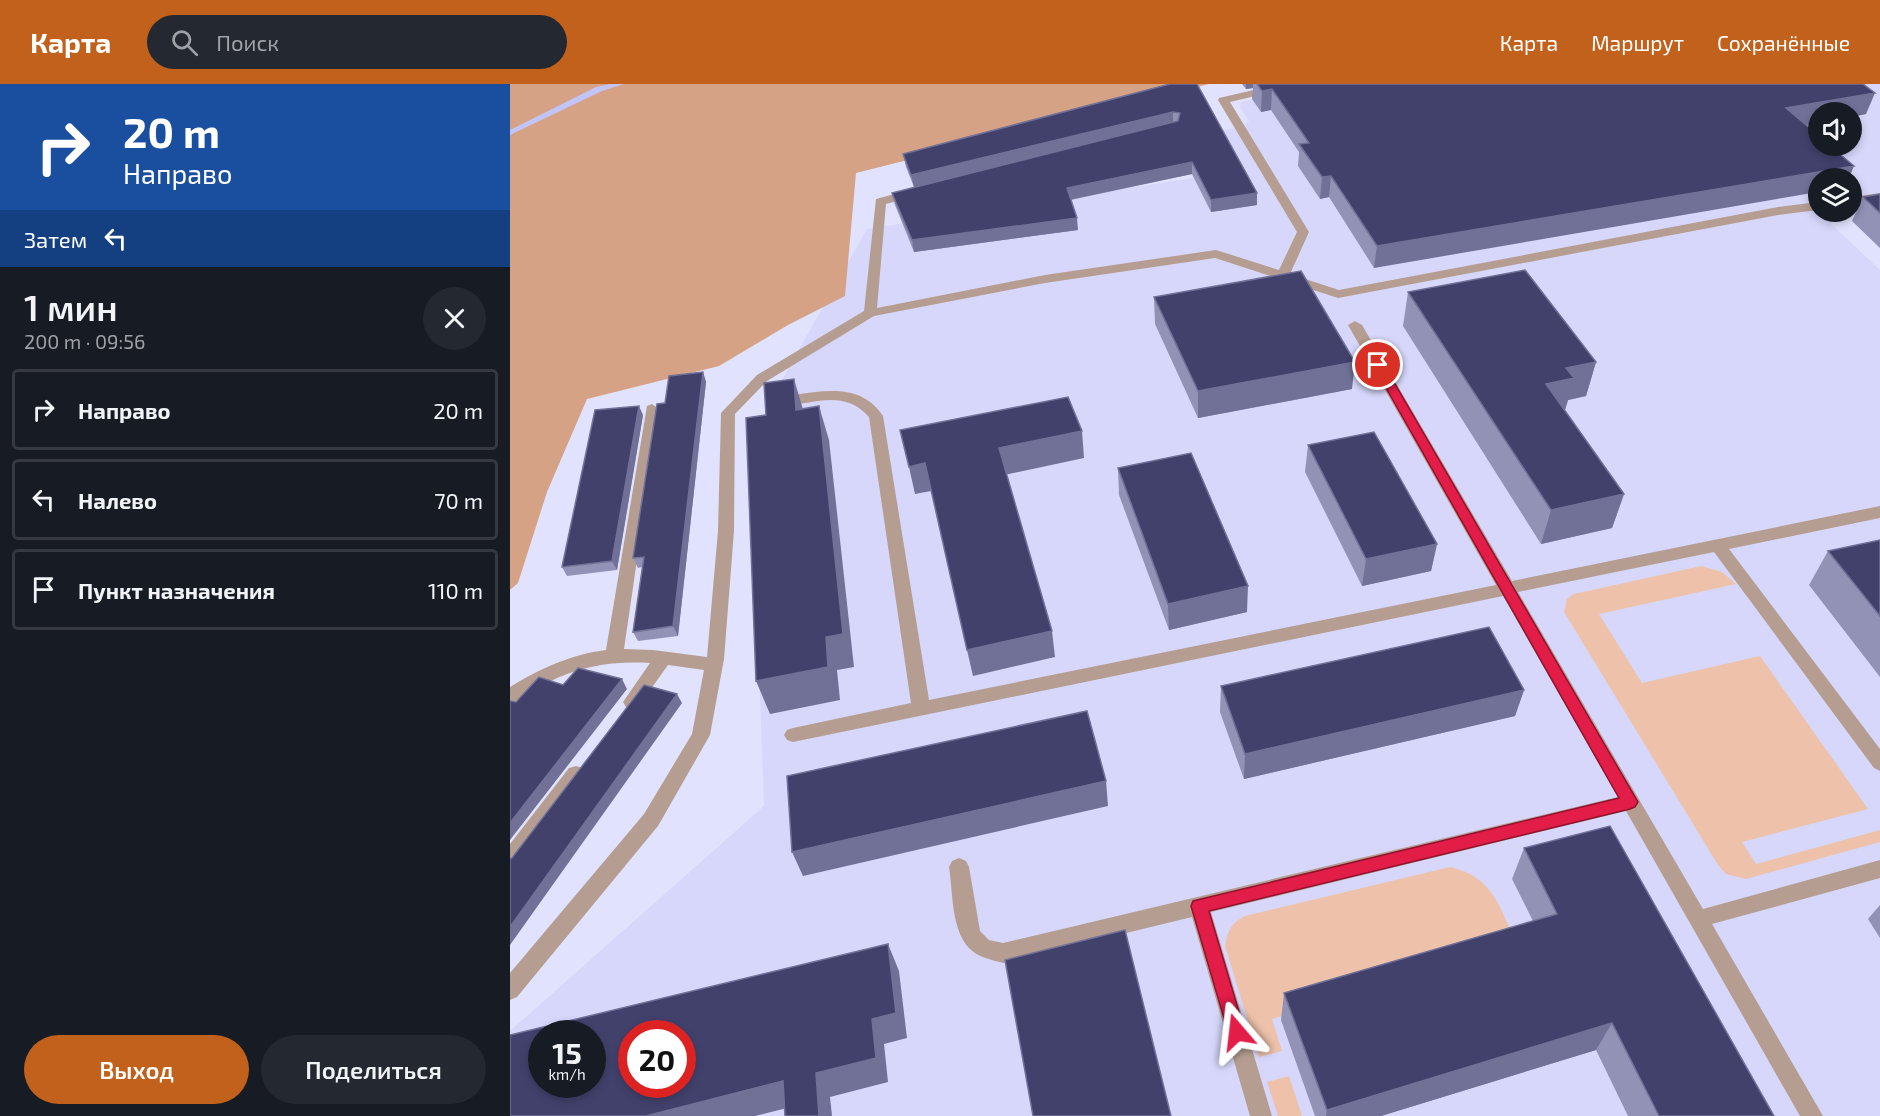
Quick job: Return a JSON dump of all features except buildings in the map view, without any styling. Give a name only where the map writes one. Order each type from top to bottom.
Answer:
[{"type":"lane","points":[[1282,275],[1303,232],[1223,100],[1293,84]]},
{"type":"lane","points":[[870,313],[880,201],[925,190]]},
{"type":"lane","points":[[1862,199],[1880,197]]},
{"type":"lane","points":[[510,990],[651,820],[701,735],[714,665],[726,531],[728,413],[762,378],[870,313],[1044,279],[1216,254],[1338,294],[1766,213],[1808,207]]},
{"type":"lane","points":[[1355,325],[1812,1116]]},
{"type":"lane","points":[[794,400],[829,395],[851,395],[867,402],[876,416],[921,708]]},
{"type":"lane","points":[[614,656],[652,410]]},
{"type":"lane","points":[[793,735],[1880,512]]},
{"type":"lane","points":[[1717,545],[1880,763]]},
{"type":"lane","points":[[510,696],[532,681],[566,666],[614,656],[714,665]]},
{"type":"lane","points":[[618,720],[663,659]]},
{"type":"lane","points":[[510,859],[589,757]]},
{"type":"lane","points":[[960,867],[969,927],[975,941],[987,950],[1003,954],[1630,802]]},
{"type":"lane","points":[[1699,920],[1880,869]]},
{"type":"lane","points":[[1199,906],[1261,1116]]},
{"type":"shaded area","points":[[510,84],[1209,84],[856,173],[845,296],[788,325],[719,366],[587,399],[547,492],[518,583],[510,590]]},
{"type":"shaded area","points":[[1320,84],[1880,84],[1880,213],[1862,216],[1862,168],[1808,168],[1808,222],[1833,222],[1831,224],[1880,270],[1880,1116],[510,1116],[510,1031],[764,806],[751,446],[774,394],[867,229],[1193,178],[1173,138],[1243,127],[1249,121],[1240,107],[1241,102]]},
{"type":"shaded area","points":[[1701,566],[1722,572],[1736,584],[1599,614],[1642,683],[1760,656],[1868,809],[1742,842],[1756,864],[1880,830],[1880,842],[1746,879],[1726,874],[1718,865],[1564,612],[1567,599],[1574,594]]},
{"type":"shaded area","points":[[1450,867],[1477,878],[1487,887],[1494,896],[1518,947],[1272,1019],[1282,1051],[1259,1057],[1225,946],[1229,932],[1236,922],[1245,916]]},
{"type":"shaded area","points":[[1289,1076],[1302,1116],[1278,1116],[1267,1082]]},
{"type":"waterway","points":[[510,133],[599,89],[620,84]]},
{"type":"route","points":[[1237,1032],[1199,906],[1630,802],[1378,365]]}]
